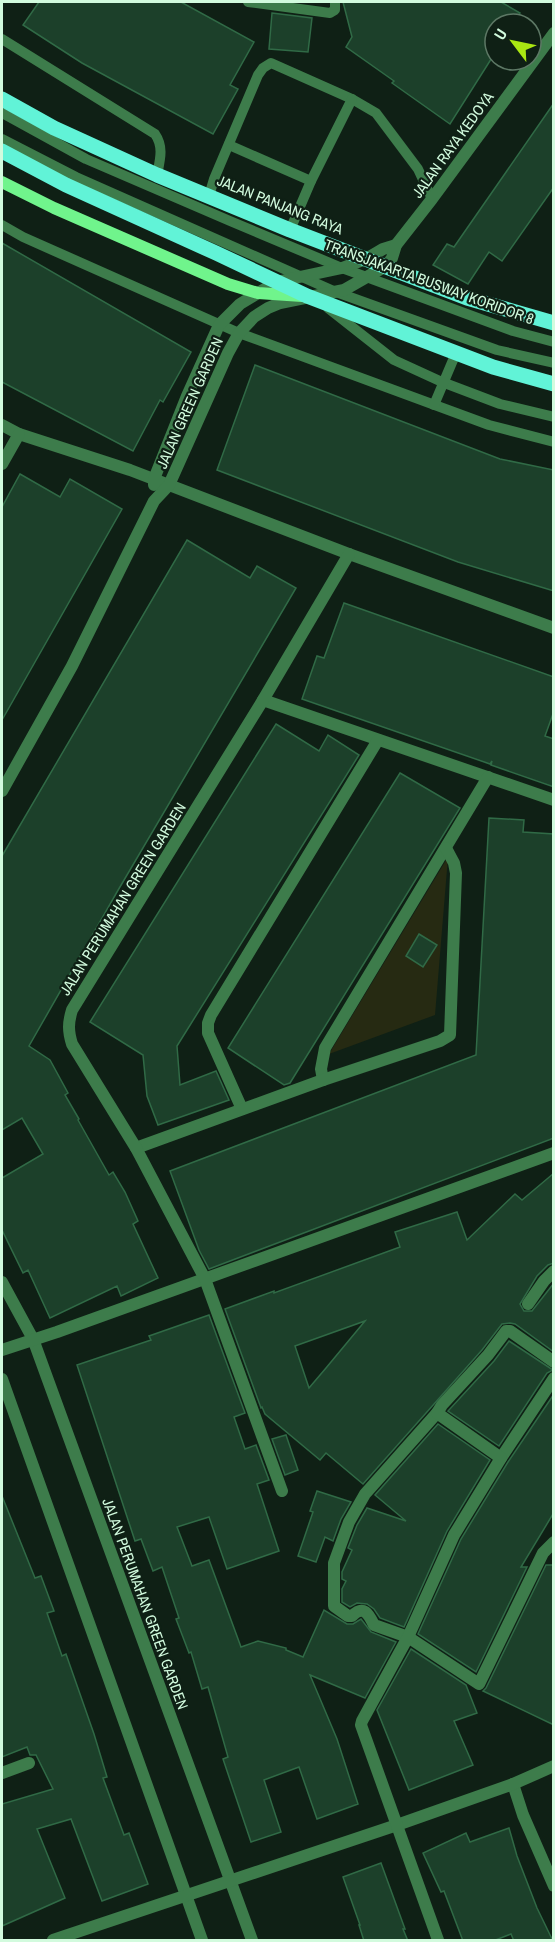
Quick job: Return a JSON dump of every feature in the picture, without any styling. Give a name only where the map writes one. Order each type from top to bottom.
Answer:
[{"type":"main road","name":"JALAN PANJANG RAYA","points":[[2,99],[61,132],[290,230],[467,298],[554,323]]},
{"type":"main road","points":[[2,151],[66,185],[314,299],[494,367],[554,384]]},
{"type":"main road","points":[[2,182],[54,208],[228,284],[258,293],[314,299]]},
{"type":"street","name":"JALAN RAYA KEDOYA","points":[[386,266],[392,258],[396,245],[554,33]]},
{"type":"street","name":"JALAN RAYA KEDOYA","points":[[366,259],[383,249],[396,245]]},
{"type":"street","name":"JALAN GREEN GARDEN","points":[[154,501],[154,479],[219,325],[240,303],[276,282],[342,268],[366,259]]},
{"type":"street","name":"JALAN GREEN GARDEN","points":[[2,791],[72,666],[154,501],[169,485],[239,333],[254,317],[268,308],[280,303],[314,299],[344,290],[386,266]]},
{"type":"street","points":[[2,425],[19,434],[154,479],[349,554],[554,627]]},
{"type":"street","points":[[2,464],[19,434]]},
{"type":"street","name":"JALAN PERUMAHAN GREEN GARDEN","points":[[282,1491],[205,1279],[135,1148],[72,1044],[69,1021],[72,1010],[349,554]]},
{"type":"street","points":[[262,700],[554,800]]},
{"type":"street","points":[[242,1109],[208,1033],[208,1023],[378,740]]},
{"type":"street","points":[[323,1080],[321,1059],[325,1048],[488,777]]},
{"type":"street","points":[[135,1148],[323,1080],[440,1041],[450,1035],[456,873],[454,863],[446,848]]},
{"type":"street","points":[[2,1350],[554,1153]]},
{"type":"street","points":[[528,1304],[554,1271]]},
{"type":"street","name":"JALAN PERUMAHAN GREEN GARDEN","points":[[2,1282],[33,1339],[252,1941]]},
{"type":"street","points":[[554,1362],[510,1331],[506,1331],[488,1355],[365,1494],[349,1522],[334,1563],[334,1605],[348,1616],[361,1610],[369,1614],[374,1625],[408,1637],[479,1684],[543,1552],[554,1542]]},
{"type":"street","points":[[438,1941],[361,1725],[408,1637],[454,1536],[501,1458],[554,1378]]},
{"type":"street","points":[[2,1379],[202,1941]]},
{"type":"street","points":[[437,1413],[501,1458]]},
{"type":"street","points":[[2,1773],[29,1763]]},
{"type":"street","points":[[53,1941],[397,1825],[513,1784],[554,1766]]},
{"type":"street","points":[[513,1784],[523,1815],[554,1886]]},
{"type":"lane","points":[[248,2],[330,13],[335,10],[334,2]]},
{"type":"lane","points":[[2,39],[155,134],[160,141],[161,150],[157,175]]},
{"type":"lane","points":[[209,196],[258,75],[271,63],[352,99],[376,113],[418,169],[432,199]]},
{"type":"lane","points":[[290,230],[311,181],[352,99]]},
{"type":"lane","name":"TRANSJAKARTA BUSWAY KORIDOR 8","points":[[2,113],[86,159],[342,268],[513,331],[554,342]]},
{"type":"lane","points":[[2,139],[76,177],[299,277],[497,350],[554,363]]},
{"type":"lane","points":[[229,145],[311,181]]},
{"type":"lane","points":[[2,225],[23,237],[239,333],[434,405],[489,424],[554,442]]},
{"type":"lane","points":[[314,299],[394,360],[442,382],[500,404],[554,417]]},
{"type":"lane","points":[[434,405],[456,353]]},
{"type":"green space","points":[[448,857],[435,1015],[329,1054]]},
{"type":"building","points":[[39,2],[181,2],[254,42],[230,85],[238,89],[213,134],[82,63],[23,25]]},
{"type":"building","points":[[343,2],[501,2],[518,12],[483,12],[483,72],[450,124],[346,47],[352,37]]},
{"type":"building","points":[[272,13],[312,18],[308,52],[269,49]]},
{"type":"building","points":[[554,103],[554,187],[502,261],[489,252],[468,284],[433,265],[447,244],[454,247]]},
{"type":"building","points":[[2,243],[191,352],[163,402],[160,400],[133,451],[2,382]]},
{"type":"building","points":[[255,365],[500,459],[554,470],[554,591],[458,562],[217,470]]},
{"type":"building","points":[[20,474],[60,497],[70,479],[122,509],[2,720],[2,507]]},
{"type":"building","points":[[187,540],[250,578],[257,566],[296,588],[29,1046],[50,1060],[68,1093],[65,1095],[109,1175],[113,1172],[125,1192],[138,1221],[133,1224],[158,1278],[121,1296],[117,1286],[50,1318],[28,1270],[23,1273],[2,1230],[2,1178],[43,1154],[22,1118],[2,1130],[2,856]]},
{"type":"building","points":[[344,603],[554,677],[554,711],[545,736],[554,739],[554,787],[491,765],[492,761],[490,764],[302,699],[317,656],[324,658]]},
{"type":"building","points":[[276,724],[319,751],[328,735],[359,755],[177,1046],[180,1085],[216,1071],[229,1100],[158,1125],[147,1096],[143,1055],[90,1022]]},
{"type":"building","points":[[400,773],[460,808],[290,1083],[284,1085],[228,1048]]},
{"type":"building","points":[[489,818],[524,820],[523,832],[554,834],[554,1138],[209,1269],[199,1250],[170,1171],[476,1055]]},
{"type":"building","points":[[419,934],[437,945],[423,967],[406,956]]},
{"type":"building","points":[[554,1173],[554,1263],[548,1265],[537,1276],[520,1304],[524,1311],[532,1311],[554,1283],[554,1352],[515,1324],[502,1324],[482,1350],[363,1484],[326,1453],[320,1460],[265,1414],[225,1309],[400,1247],[395,1232],[457,1212],[467,1240],[515,1194],[522,1200]],"holes":[[[365,1321],[309,1388],[295,1346]]]},
{"type":"building","points":[[209,1315],[245,1413],[234,1417],[245,1449],[256,1445],[269,1480],[257,1484],[279,1551],[227,1569],[209,1517],[177,1527],[192,1566],[209,1560],[241,1647],[258,1641],[286,1648],[303,1657],[324,1610],[347,1624],[353,1624],[361,1619],[371,1632],[396,1642],[365,1698],[310,1675],[337,1739],[358,1804],[317,1819],[299,1767],[264,1780],[281,1832],[251,1842],[223,1759],[228,1757],[208,1687],[202,1689],[191,1652],[189,1653],[176,1619],[179,1618],[162,1567],[153,1571],[141,1539],[135,1541],[77,1365],[151,1340],[149,1336]]},
{"type":"building","points":[[509,1341],[553,1370],[547,1373],[499,1446],[448,1411],[494,1361]]},
{"type":"building","points":[[554,1394],[553,1514],[521,1567],[527,1567],[476,1672],[418,1634],[461,1539],[508,1462]]},
{"type":"building","points":[[438,1424],[490,1460],[447,1531],[404,1627],[380,1618],[367,1604],[357,1603],[350,1607],[342,1602],[342,1589],[346,1581],[342,1579],[342,1572],[352,1550],[348,1548],[367,1508],[406,1521],[375,1495]]},
{"type":"building","points":[[286,1435],[298,1470],[285,1475],[272,1439]]},
{"type":"building","points":[[317,1491],[351,1502],[341,1519],[333,1541],[325,1537],[316,1562],[298,1556],[313,1512],[310,1511]]},
{"type":"building","points":[[2,1496],[35,1578],[41,1576],[54,1611],[47,1613],[62,1656],[66,1654],[94,1734],[107,1777],[103,1778],[124,1835],[129,1833],[148,1884],[102,1901],[71,1819],[37,1829],[65,1898],[2,1926],[2,1804],[53,1789],[36,1755],[30,1755],[27,1747],[2,1757]]},
{"type":"building","points":[[546,1565],[554,1565],[554,1725],[483,1691]]},
{"type":"building","points":[[411,1649],[466,1685],[477,1713],[454,1721],[473,1765],[409,1790],[377,1710]]},
{"type":"building","points":[[509,1828],[537,1908],[553,1941],[514,1941],[511,1934],[493,1941],[463,1941],[444,1891],[441,1892],[423,1853],[466,1833],[470,1842]]},
{"type":"building","points":[[381,1863],[408,1941],[364,1941],[343,1877]]}]
